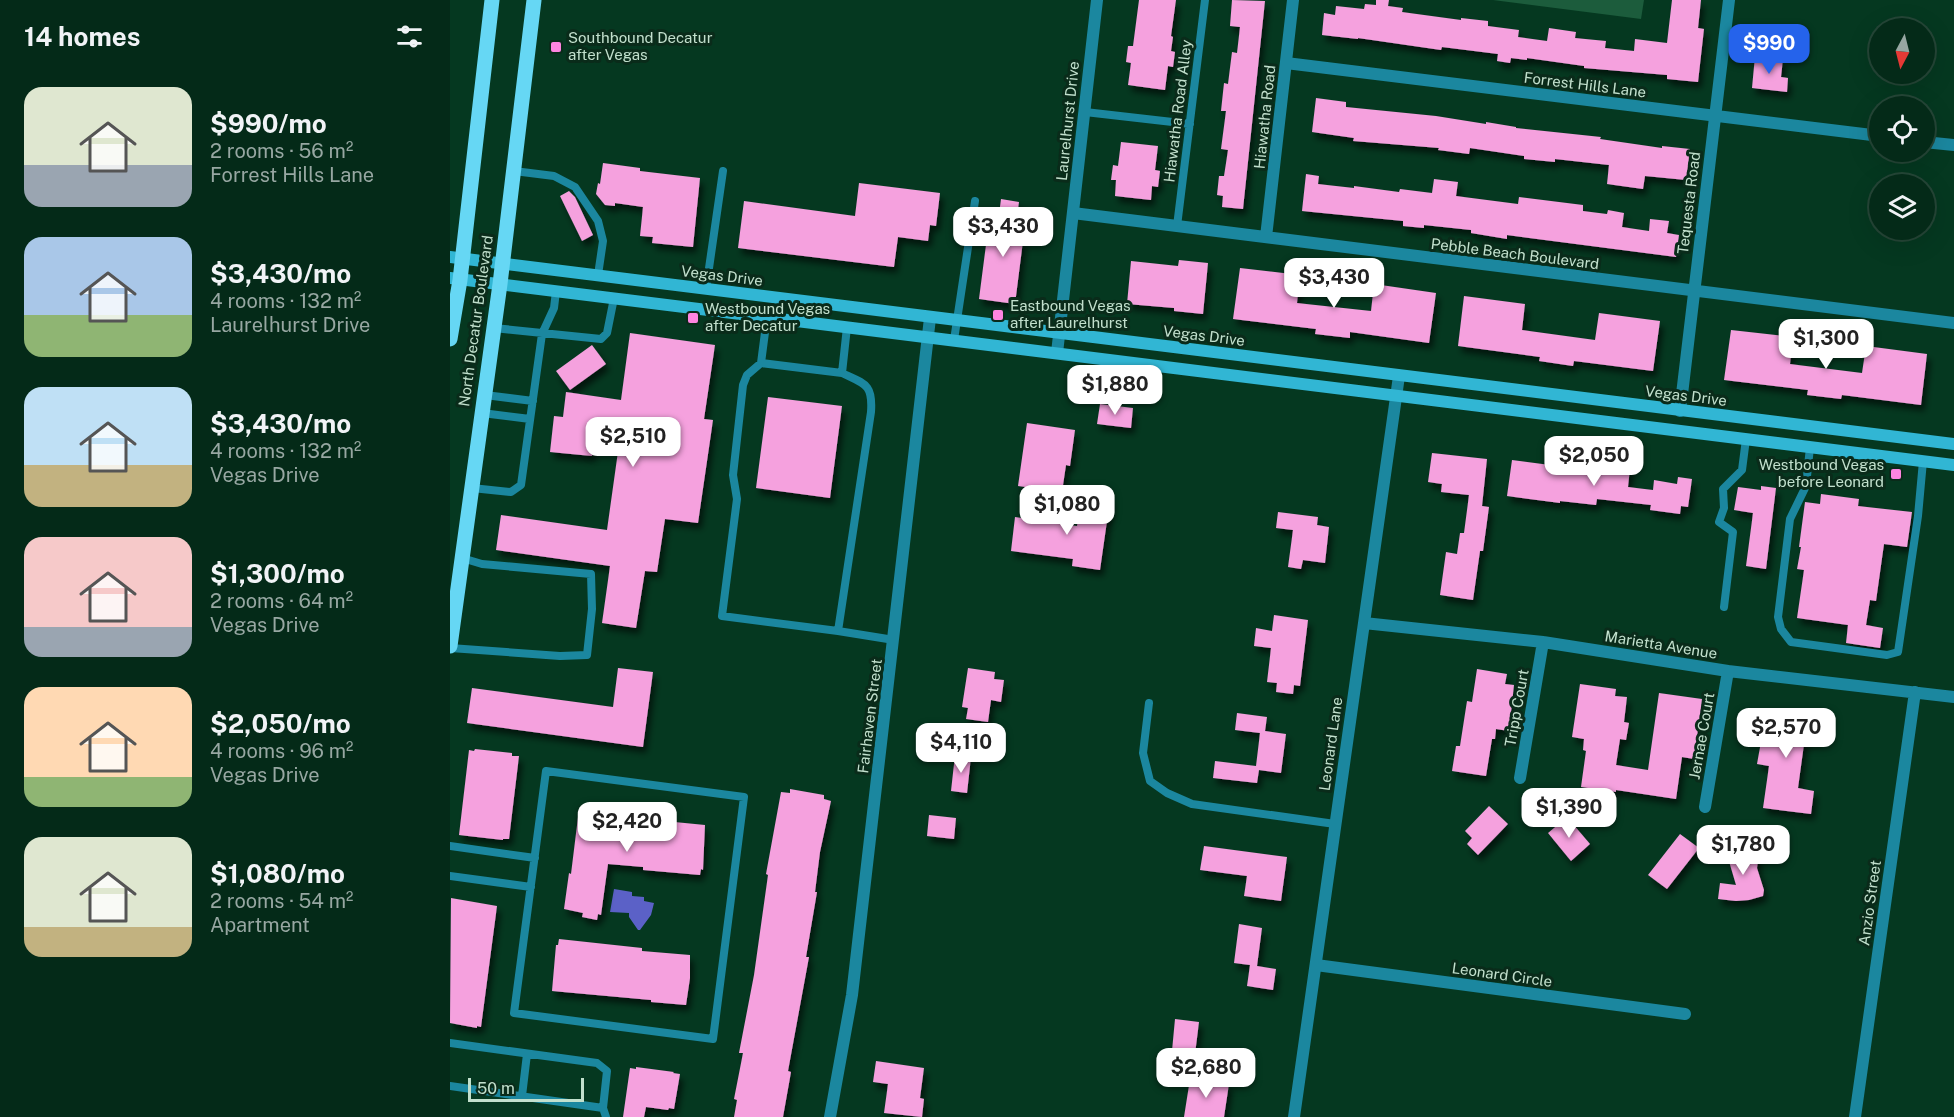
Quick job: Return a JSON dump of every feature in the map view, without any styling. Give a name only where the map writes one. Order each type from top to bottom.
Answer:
[{"type":"main road","name":"North Decatur Boulevard","points":[[451,329],[456,258],[492,0]]},
{"type":"main road","name":"North Decatur Boulevard","points":[[450,647],[503,263],[534,0]]},
{"type":"main road","name":"Vegas Drive","points":[[456,258],[1954,444]]},
{"type":"main road","points":[[455,279],[1954,465]]},
{"type":"main road","points":[[767,318],[769,297]]},
{"type":"main road","points":[[847,327],[850,307]]},
{"type":"main road","points":[[1746,439],[1748,419]]},
{"type":"main road","points":[[1810,447],[1812,427]]},
{"type":"street","name":"Laurelhurst Drive","points":[[1057,353],[1097,0]]},
{"type":"street","name":"Hiawatha Road","points":[[1266,237],[1293,0]]},
{"type":"street","name":"Tequesta Road","points":[[1680,411],[1729,0]]},
{"type":"street","name":"Forrest Hills Lane","points":[[1286,63],[1869,135]]},
{"type":"street","points":[[1935,143],[1954,145]]},
{"type":"street","name":"Pebble Beach Boulevard","points":[[1073,213],[1954,323]]},
{"type":"street","name":"Fairhaven Street","points":[[830,1117],[852,995],[930,318]]},
{"type":"street","name":"Leonard Lane","points":[[1294,1117],[1399,376]]},
{"type":"street","name":"Marietta Avenue","points":[[1364,623],[1543,642],[1728,671],[1954,697]]},
{"type":"street","name":"Tripp Court","points":[[1520,778],[1543,642]]},
{"type":"street","name":"Jernae Court","points":[[1705,807],[1728,671]]},
{"type":"street","name":"Anzio Street","points":[[1855,1117],[1915,692]]},
{"type":"street","name":"Leonard Circle","points":[[1316,965],[1685,1014]]},
{"type":"lane","name":"Hiawatha Road Alley","points":[[1177,226],[1205,0]]},
{"type":"lane","points":[[1084,112],[1190,124]]},
{"type":"lane","points":[[514,171],[554,176],[575,187],[598,221],[603,241],[598,275]]},
{"type":"lane","points":[[706,289],[723,171]]},
{"type":"lane","points":[[954,340],[975,201]]},
{"type":"lane","points":[[472,488],[511,492],[521,485],[542,334],[554,308],[556,291]]},
{"type":"lane","points":[[494,328],[601,339],[607,333],[614,298]]},
{"type":"lane","points":[[767,318],[761,363],[747,375],[743,386],[733,475],[737,499],[722,616],[894,640]]},
{"type":"lane","points":[[842,373],[847,327]]},
{"type":"lane","points":[[761,363],[842,373],[864,383],[872,396],[838,631]]},
{"type":"lane","points":[[485,395],[533,401]]},
{"type":"lane","points":[[482,413],[530,419]]},
{"type":"lane","points":[[1724,606],[1733,532],[1719,522],[1724,508],[1723,489],[1742,470],[1746,439]]},
{"type":"lane","points":[[1810,447],[1806,486],[1790,519],[1778,617],[1781,629],[1791,642],[1887,655],[1898,652],[1917,525],[1923,462]]},
{"type":"lane","points":[[450,647],[560,656],[587,655],[592,609],[591,574],[482,564],[462,558]]},
{"type":"lane","points":[[1149,703],[1143,753],[1150,781],[1167,793],[1192,804],[1335,824]]},
{"type":"lane","points":[[546,771],[744,797],[713,1040],[514,1013],[536,858],[546,771]]},
{"type":"lane","points":[[450,846],[536,858]]},
{"type":"lane","points":[[450,876],[531,887]]},
{"type":"lane","points":[[450,1043],[597,1063],[607,1071],[603,1108],[606,1117]]},
{"type":"lane","points":[[522,1096],[527,1054]]},
{"type":"lane","points":[[450,1086],[603,1108]]},
{"type":"green space","points":[[1493,0],[1644,0],[1641,19]]},
{"type":"shaded area","points":[[614,889],[632,892],[632,896],[644,897],[644,901],[654,903],[651,915],[640,930],[629,917],[629,913],[610,912]]},
{"type":"building","points":[[1139,0],[1176,0],[1171,36],[1173,37],[1171,51],[1175,52],[1173,67],[1168,66],[1165,90],[1128,85],[1131,63],[1126,62],[1128,46],[1133,46]]},
{"type":"building","points":[[1232,0],[1265,1],[1243,209],[1222,207],[1223,196],[1217,195],[1219,176],[1224,176],[1228,150],[1221,149],[1226,111],[1221,111],[1224,83],[1228,84],[1232,52],[1237,53],[1240,27],[1230,26]]},
{"type":"building","points":[[1376,0],[1389,0],[1388,6],[1403,8],[1402,12],[1461,20],[1461,18],[1488,21],[1488,26],[1519,30],[1518,37],[1547,41],[1549,28],[1576,32],[1575,38],[1606,41],[1605,48],[1634,51],[1635,39],[1667,43],[1672,0],[1701,0],[1698,28],[1704,29],[1698,82],[1667,79],[1667,75],[1584,68],[1584,66],[1527,58],[1527,60],[1511,58],[1510,63],[1497,61],[1498,54],[1442,47],[1441,50],[1322,35],[1324,13],[1335,15],[1336,6],[1364,9],[1365,4],[1376,5]]},
{"type":"building","points":[[1755,56],[1783,59],[1781,77],[1788,78],[1787,92],[1752,88]]},
{"type":"building","points":[[1316,98],[1346,102],[1346,107],[1436,116],[1486,124],[1486,122],[1516,128],[1601,137],[1600,139],[1662,148],[1662,146],[1690,149],[1686,180],[1645,176],[1643,189],[1607,184],[1609,165],[1555,159],[1555,162],[1524,159],[1524,156],[1470,148],[1469,154],[1438,150],[1439,148],[1353,141],[1354,138],[1312,132]]},
{"type":"building","points":[[1121,142],[1158,146],[1155,170],[1160,171],[1158,187],[1152,186],[1151,200],[1115,196],[1116,180],[1111,180],[1113,165],[1118,166]]},
{"type":"building","points":[[603,163],[640,168],[640,171],[700,178],[693,247],[652,243],[653,237],[640,236],[643,207],[615,203],[615,206],[605,205],[596,194]]},
{"type":"building","points":[[1306,174],[1319,176],[1318,184],[1399,192],[1400,189],[1432,193],[1434,179],[1458,182],[1456,196],[1518,204],[1519,197],[1583,205],[1583,211],[1607,214],[1608,210],[1624,213],[1622,227],[1649,231],[1650,219],[1669,221],[1667,233],[1679,235],[1676,257],[1507,235],[1507,239],[1471,233],[1471,230],[1424,225],[1424,228],[1403,226],[1403,221],[1302,211]]},
{"type":"building","points":[[859,183],[940,193],[936,226],[930,225],[928,241],[898,237],[894,267],[738,248],[744,201],[855,216]]},
{"type":"building","points":[[569,191],[575,197],[593,235],[582,241],[560,196]]},
{"type":"building","points":[[1001,199],[1019,202],[1014,240],[1023,241],[1015,304],[979,299],[987,237],[996,238]]},
{"type":"building","points":[[1179,260],[1208,263],[1203,314],[1174,311],[1174,308],[1127,304],[1131,261],[1178,266]]},
{"type":"building","points":[[1240,268],[1300,275],[1297,303],[1371,311],[1374,284],[1436,293],[1429,343],[1350,332],[1350,338],[1315,334],[1316,329],[1233,319]]},
{"type":"building","points":[[1464,296],[1525,304],[1522,330],[1595,340],[1599,313],[1660,321],[1653,371],[1574,361],[1573,366],[1539,361],[1540,357],[1458,346]]},
{"type":"building","points":[[1731,330],[1793,337],[1790,364],[1862,373],[1866,346],[1927,354],[1921,405],[1842,395],[1841,399],[1807,395],[1808,390],[1724,380]]},
{"type":"building","points":[[630,333],[715,345],[704,419],[713,420],[698,523],[665,519],[657,572],[645,571],[636,628],[602,623],[610,566],[496,550],[501,515],[607,530],[622,423],[596,419],[592,456],[550,452],[554,416],[563,417],[566,392],[621,400]]},
{"type":"building","points":[[592,345],[606,364],[570,390],[556,371]]},
{"type":"building","points":[[768,397],[842,406],[830,498],[756,488]]},
{"type":"building","points":[[1100,404],[1133,408],[1131,428],[1097,424]]},
{"type":"building","points":[[1027,423],[1075,430],[1070,466],[1066,465],[1062,492],[1018,486]]},
{"type":"building","points":[[1432,453],[1487,459],[1482,506],[1489,507],[1473,600],[1440,595],[1446,552],[1457,554],[1460,533],[1464,533],[1469,495],[1441,492],[1442,484],[1428,482]]},
{"type":"building","points":[[1512,460],[1550,465],[1550,469],[1579,473],[1580,463],[1630,468],[1628,487],[1653,490],[1654,480],[1677,484],[1678,477],[1692,479],[1688,507],[1681,506],[1680,514],[1650,510],[1651,505],[1597,499],[1596,505],[1507,496]]},
{"type":"building","points":[[1761,486],[1776,488],[1766,569],[1746,566],[1753,513],[1734,510],[1738,487],[1761,490]]},
{"type":"building","points":[[1821,494],[1859,499],[1858,506],[1912,512],[1907,547],[1884,544],[1876,601],[1870,600],[1866,625],[1883,628],[1880,648],[1846,643],[1848,625],[1797,618],[1804,570],[1797,569],[1805,502],[1820,504]]},
{"type":"building","points":[[1081,496],[1110,500],[1100,570],[1072,566],[1073,559],[1011,551],[1015,517],[1077,526]]},
{"type":"building","points":[[1278,512],[1318,517],[1317,525],[1329,527],[1325,563],[1303,560],[1301,569],[1288,567],[1293,530],[1276,528]]},
{"type":"building","points":[[1274,615],[1308,620],[1300,686],[1294,685],[1293,694],[1276,692],[1277,683],[1267,682],[1271,648],[1254,646],[1256,628],[1272,631]]},
{"type":"building","points":[[618,668],[653,672],[643,747],[467,723],[472,688],[613,707]]},
{"type":"building","points":[[968,668],[995,672],[994,679],[1004,680],[1001,702],[991,700],[988,722],[966,719],[968,708],[962,707]]},
{"type":"building","points":[[1477,669],[1507,674],[1505,684],[1514,685],[1509,731],[1496,729],[1495,739],[1492,739],[1486,776],[1452,771],[1456,746],[1460,746],[1467,701],[1472,702]]},
{"type":"building","points":[[1580,684],[1616,689],[1615,696],[1627,697],[1624,722],[1629,723],[1626,740],[1620,739],[1616,765],[1648,770],[1659,693],[1702,699],[1694,759],[1682,757],[1676,799],[1581,787],[1586,751],[1583,750],[1584,739],[1572,737]]},
{"type":"building","points":[[1767,708],[1817,715],[1814,739],[1805,737],[1798,788],[1814,791],[1811,814],[1763,808],[1769,766],[1757,764]]},
{"type":"building","points":[[1237,713],[1267,717],[1265,731],[1286,734],[1281,773],[1259,770],[1257,783],[1213,778],[1215,761],[1256,766],[1260,733],[1235,730]]},
{"type":"building","points":[[475,749],[512,753],[512,756],[519,756],[509,839],[459,835],[469,750],[474,751]]},
{"type":"building","points":[[955,755],[971,757],[967,793],[951,791]]},
{"type":"building","points":[[790,789],[824,795],[824,799],[831,801],[820,852],[815,892],[817,892],[806,957],[809,957],[788,1071],[791,1072],[783,1117],[734,1117],[737,1100],[734,1099],[743,1053],[739,1053],[754,975],[768,875],[766,874],[781,792],[790,793]]},
{"type":"building","points":[[1489,806],[1508,824],[1478,855],[1467,844],[1472,838],[1465,831]]},
{"type":"building","points":[[579,809],[635,814],[634,818],[705,825],[703,870],[701,869],[700,875],[643,870],[643,867],[608,864],[601,915],[598,914],[597,920],[582,917],[583,913],[564,909]]},
{"type":"building","points":[[929,815],[956,818],[954,839],[927,836]]},
{"type":"building","points":[[1567,817],[1590,844],[1571,861],[1548,833]]},
{"type":"building","points":[[1680,834],[1699,848],[1667,889],[1648,875]]},
{"type":"building","points":[[1749,844],[1752,854],[1759,855],[1757,868],[1764,890],[1763,896],[1736,901],[1718,899],[1720,883],[1736,885],[1726,851]]},
{"type":"building","points":[[1204,846],[1287,857],[1281,901],[1244,896],[1247,876],[1200,870]]},
{"type":"building","points":[[451,898],[497,906],[481,1027],[477,1026],[477,1028],[450,1023]]},
{"type":"building","points":[[1239,924],[1262,928],[1257,966],[1276,969],[1273,990],[1247,986],[1250,965],[1234,963]]},
{"type":"building","points":[[559,939],[642,948],[642,951],[690,955],[690,978],[686,1005],[552,991],[556,945]]},
{"type":"building","points":[[1175,1019],[1199,1022],[1195,1054],[1172,1051]]},
{"type":"building","points":[[876,1061],[924,1068],[920,1098],[924,1099],[922,1117],[884,1113],[888,1084],[873,1082]]},
{"type":"building","points":[[636,1067],[680,1074],[674,1109],[646,1107],[644,1117],[623,1117],[630,1068],[636,1069]]},
{"type":"building","points":[[1190,1079],[1229,1084],[1224,1117],[1184,1117]]},
{"type":"place","name":"Southbound Decatur after Vegas","points":[[556,47]]},
{"type":"place","name":"Eastbound Vegas after Laurelhurst","points":[[998,315]]},
{"type":"place","name":"Westbound Vegas after Decatur","points":[[693,318]]},
{"type":"place","name":"Westbound Vegas before Leonard","points":[[1896,474]]}]
